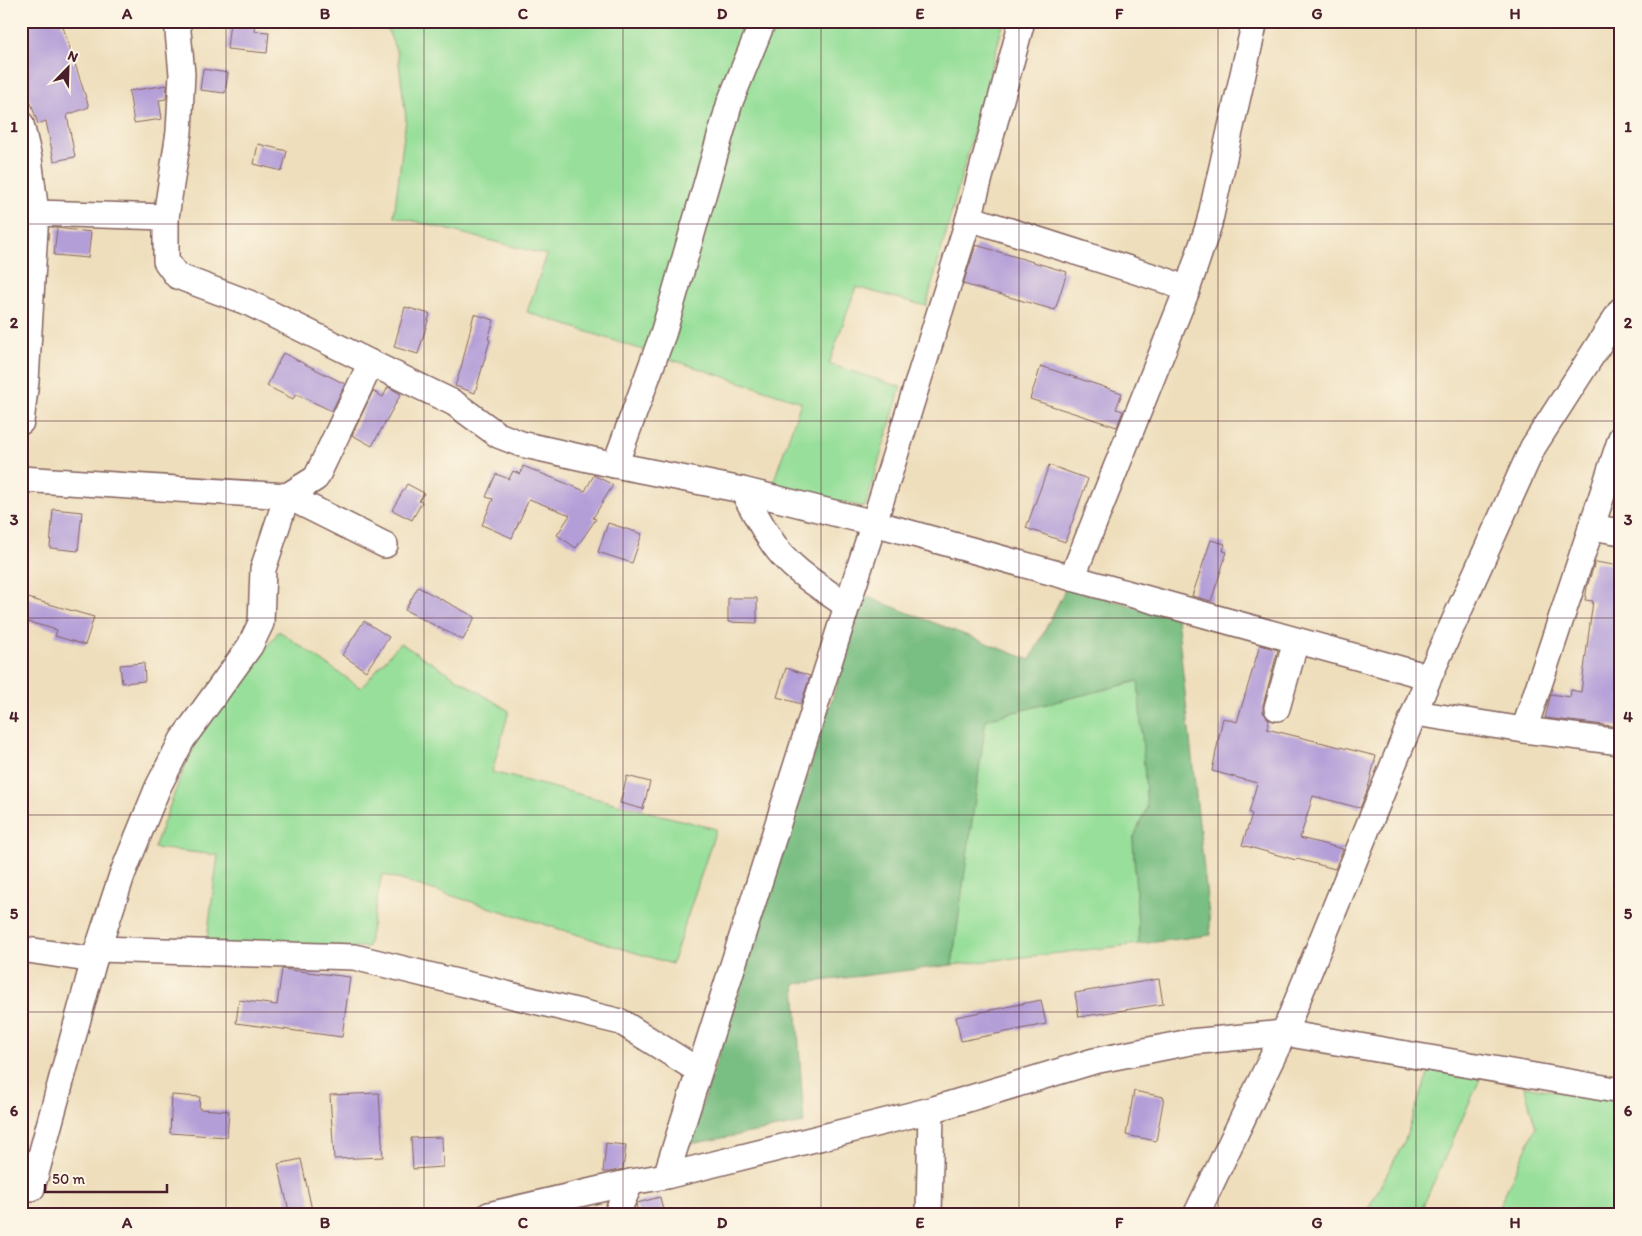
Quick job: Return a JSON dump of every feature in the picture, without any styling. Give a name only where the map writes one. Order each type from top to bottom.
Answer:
[{"type":"street","points":[[177,21],[182,74],[180,132],[166,217],[166,261],[177,276],[249,303],[454,403],[498,435],[521,444],[742,490],[874,523],[1429,677]]},
{"type":"street","points":[[615,465],[663,334],[730,102],[763,21]]},
{"type":"street","points":[[666,1176],[969,218],[1022,21]]},
{"type":"street","points":[[1072,578],[1187,290],[1209,224],[1255,21]]},
{"type":"street","points":[[21,124],[36,213],[27,371],[21,422]]},
{"type":"street","points":[[36,213],[166,217]]},
{"type":"street","points":[[969,218],[1167,281],[1187,290]]},
{"type":"street","points":[[1196,1215],[1284,1033],[1414,712],[1533,447],[1621,310]]},
{"type":"street","points":[[32,1188],[96,955],[122,875],[158,787],[182,740],[250,646],[261,623],[263,569],[287,496],[316,478],[371,363]]},
{"type":"street","points":[[1524,730],[1621,438]]},
{"type":"street","points":[[21,479],[287,496],[385,546]]},
{"type":"street","points":[[742,490],[783,556],[801,573],[847,606]]},
{"type":"street","points":[[1591,527],[1621,532]]},
{"type":"street","points":[[1277,708],[1296,641]]},
{"type":"street","points":[[1414,712],[1524,730],[1621,742]]},
{"type":"street","points":[[21,949],[96,955],[354,957],[621,1022],[700,1071]]},
{"type":"street","points":[[489,1215],[631,1182],[666,1176],[932,1110],[1094,1061],[1190,1042],[1284,1033],[1621,1092]]},
{"type":"street","points":[[929,1215],[932,1110]]},
{"type":"street","points":[[616,1215],[631,1182]]},
{"type":"green space","points":[[384,21],[1004,21],[926,306],[856,287],[829,364],[901,387],[865,507],[772,486],[801,402],[527,312],[547,255],[394,216],[406,119],[398,55]]},
{"type":"green space","points":[[1066,588],[1177,618],[1211,935],[1139,944],[1133,839],[1147,808],[1138,681],[986,719],[952,965],[795,984],[804,1123],[690,1144],[865,596],[1030,660]]},
{"type":"green space","points":[[279,631],[361,688],[400,643],[509,711],[492,772],[716,829],[672,964],[382,874],[368,947],[206,946],[218,855],[154,848],[194,741]]},
{"type":"green space","points":[[1139,681],[1147,808],[1133,839],[1139,944],[952,965],[986,719]]},
{"type":"green space","points":[[1430,1068],[1480,1079],[1419,1215],[1365,1215],[1404,1142]]},
{"type":"green space","points":[[1524,1086],[1621,1102],[1621,1215],[1495,1215],[1536,1127]]},
{"type":"building","points":[[21,21],[61,21],[89,107],[67,115],[75,157],[54,161],[46,121],[38,124],[21,73]]},
{"type":"building","points":[[230,21],[255,21],[254,31],[269,32],[267,53],[227,49]]},
{"type":"building","points":[[203,69],[228,73],[225,93],[200,90]]},
{"type":"building","points":[[167,85],[166,99],[159,100],[162,119],[134,123],[129,91]]},
{"type":"building","points":[[258,144],[287,151],[282,171],[254,164]]},
{"type":"building","points":[[57,228],[91,232],[88,258],[54,255]]},
{"type":"building","points":[[976,245],[1067,272],[1055,310],[963,284]]},
{"type":"building","points":[[405,307],[430,314],[418,354],[394,347]]},
{"type":"building","points":[[474,314],[494,320],[475,393],[455,386]]},
{"type":"building","points":[[283,353],[345,384],[332,411],[296,394],[293,399],[267,386]]},
{"type":"building","points":[[1041,366],[1122,393],[1116,409],[1123,411],[1117,427],[1030,399]]},
{"type":"building","points":[[388,387],[401,394],[372,446],[352,435],[373,391],[383,397]]},
{"type":"building","points":[[1049,465],[1088,479],[1065,542],[1026,528]]},
{"type":"building","points":[[523,466],[585,491],[594,475],[613,485],[593,518],[596,519],[576,548],[557,535],[570,515],[529,499],[512,538],[482,525],[493,499],[486,497],[496,474],[509,479],[513,471],[520,474]]},
{"type":"building","points":[[407,484],[424,493],[419,501],[422,502],[412,520],[392,510]]},
{"type":"building","points":[[53,509],[82,512],[78,551],[50,548]]},
{"type":"building","points":[[608,523],[642,534],[632,563],[598,552]]},
{"type":"building","points":[[1211,540],[1225,544],[1223,551],[1227,552],[1211,601],[1192,596]]},
{"type":"building","points":[[1595,562],[1621,566],[1621,727],[1545,718],[1551,694],[1570,697],[1571,690],[1581,692],[1593,601],[1585,600]]},
{"type":"building","points":[[418,587],[475,617],[463,640],[405,610]]},
{"type":"building","points":[[21,596],[94,617],[85,645],[55,636],[57,630],[21,620]]},
{"type":"building","points":[[728,598],[757,598],[757,623],[728,622]]},
{"type":"building","points":[[364,621],[389,637],[366,671],[342,655]]},
{"type":"building","points":[[1260,645],[1278,650],[1263,705],[1263,712],[1269,720],[1267,729],[1376,756],[1368,788],[1360,808],[1313,796],[1300,838],[1343,849],[1335,869],[1242,845],[1252,814],[1249,813],[1257,783],[1212,771],[1223,718],[1237,722]]},
{"type":"building","points":[[144,663],[145,681],[122,683],[120,665]]},
{"type":"building","points":[[786,668],[810,676],[801,704],[777,697]]},
{"type":"building","points":[[627,776],[650,782],[643,809],[620,803]]},
{"type":"building","points":[[282,969],[350,977],[342,1037],[236,1023],[239,1000],[277,1005]]},
{"type":"building","points":[[1159,979],[1163,1004],[1079,1017],[1075,993]]},
{"type":"building","points":[[1041,1000],[1046,1024],[961,1041],[956,1017]]},
{"type":"building","points":[[1134,1091],[1164,1097],[1156,1141],[1126,1135]]},
{"type":"building","points":[[379,1093],[383,1157],[334,1159],[330,1095]]},
{"type":"building","points":[[172,1095],[200,1097],[199,1109],[229,1111],[227,1137],[170,1133]]},
{"type":"building","points":[[442,1137],[443,1167],[413,1169],[411,1138]]},
{"type":"building","points":[[606,1143],[626,1145],[623,1169],[603,1172]]},
{"type":"building","points":[[301,1159],[313,1215],[290,1215],[278,1164]]},
{"type":"building","points":[[660,1197],[664,1215],[639,1215],[637,1203]]}]
